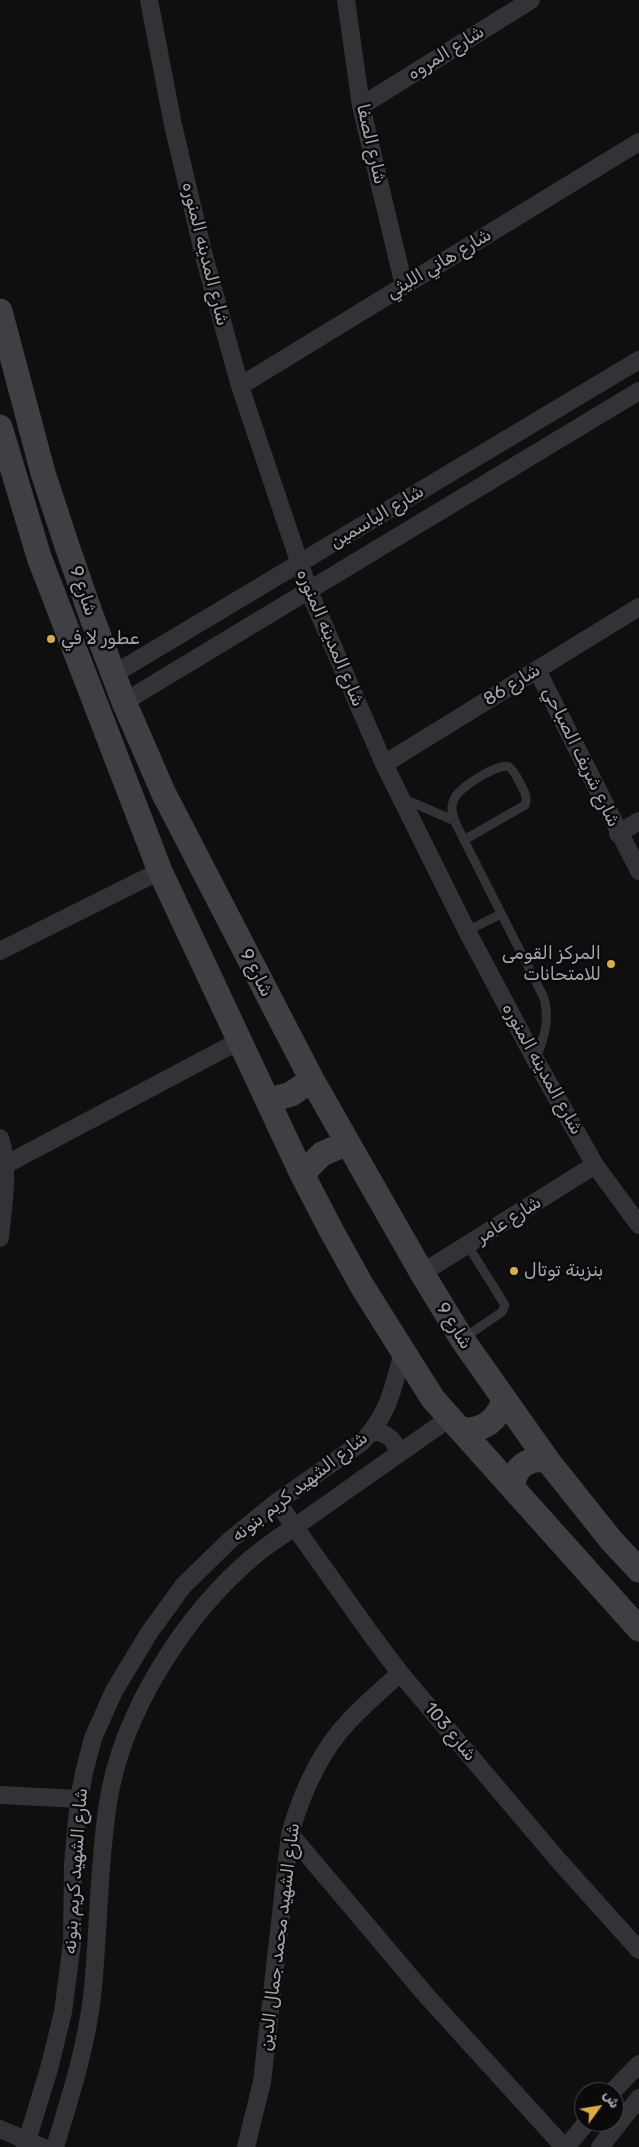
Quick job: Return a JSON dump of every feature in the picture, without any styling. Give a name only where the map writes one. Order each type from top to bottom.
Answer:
[{"type":"main road","name":"شارع 9","points":[[0,311],[43,473],[91,615],[124,702],[162,792],[312,1080],[422,1273],[462,1339],[548,1461],[611,1540],[639,1570]]},
{"type":"main road","name":"شارع 9","points":[[0,427],[39,557],[160,871],[241,1040],[302,1174],[358,1278],[433,1399],[639,1629]]},
{"type":"main road","points":[[268,1101],[292,1094],[312,1080]]},
{"type":"main road","points":[[302,1174],[322,1154],[348,1143]]},
{"type":"main road","points":[[455,1424],[477,1429],[492,1421],[504,1400]]},
{"type":"main road","points":[[513,1488],[515,1473],[526,1462],[540,1459],[548,1461]]},
{"type":"street","name":"شارع المدينه المنوره","points":[[149,0],[173,125],[204,256],[240,386],[309,591],[384,764],[467,931],[595,1165],[639,1225]]},
{"type":"street","name":"شارع الصفا","points":[[346,0],[361,106],[404,286]]},
{"type":"street","name":"شارع المروه","points":[[361,106],[531,0]]},
{"type":"street","name":"شارع هاني الليثي","points":[[240,386],[639,142]]},
{"type":"street","name":"شارع الياسمين","points":[[114,674],[639,360]]},
{"type":"street","points":[[618,374],[635,393]]},
{"type":"street","name":"شارع الياسمين","points":[[124,702],[635,393]]},
{"type":"street","name":"شارع 86","points":[[384,764],[639,607]]},
{"type":"street","name":"شارع شريف الصباحي","points":[[537,670],[618,834],[639,871]]},
{"type":"street","points":[[618,834],[639,821]]},
{"type":"street","points":[[0,951],[160,871]]},
{"type":"street","points":[[6,1165],[241,1040]]},
{"type":"street","points":[[0,1138],[6,1165],[0,1238]]},
{"type":"street","name":"شارع عامر","points":[[422,1273],[595,1165]]},
{"type":"street","name":"شارع الشهيد كريم بنونه","points":[[32,2145],[63,2012],[72,1943],[73,1864],[79,1799],[93,1738],[114,1691],[149,1633],[183,1586],[230,1540],[277,1502],[362,1442],[371,1432],[391,1398],[403,1352]]},
{"type":"street","name":"شارع الشهيد كريم بنونه","points":[[56,2147],[78,2071],[92,1998],[101,1859],[109,1800],[123,1746],[143,1696],[178,1642],[213,1595],[255,1555],[398,1454],[455,1424]]},
{"type":"street","points":[[371,1432],[382,1433],[392,1439],[398,1454]]},
{"type":"street","name":"شارع 103","points":[[277,1502],[370,1634],[400,1673],[559,1861],[639,1950]]},
{"type":"street","name":"شارع الشهيد محمد جمال الدين","points":[[246,2147],[262,2082],[290,1834],[299,1802],[318,1764],[349,1721],[400,1673]]},
{"type":"street","points":[[0,1795],[79,1799]]},
{"type":"street","points":[[290,1834],[425,1994],[565,2147],[578,2132]]},
{"type":"street","points":[[622,2082],[639,2064]]},
{"type":"street","points":[[600,2147],[639,2098]]},
{"type":"street","points":[[0,2129],[32,2145]]},
{"type":"lane","points":[[464,840],[526,804],[527,798],[514,772],[509,767],[502,766],[463,788],[455,797],[452,809],[464,840],[544,998],[548,1012],[547,1027],[536,1060]]},
{"type":"lane","points":[[401,798],[455,820]]},
{"type":"lane","points":[[467,931],[501,914]]},
{"type":"lane","points":[[462,1339],[505,1308],[505,1305],[468,1246]]},
{"type":"place","name":"عطور لا في","points":[[51,639]]},
{"type":"place","name":"المركز القومى للامتحانات","points":[[611,964]]},
{"type":"place","name":"بنزينة توتال","points":[[514,1271]]}]
